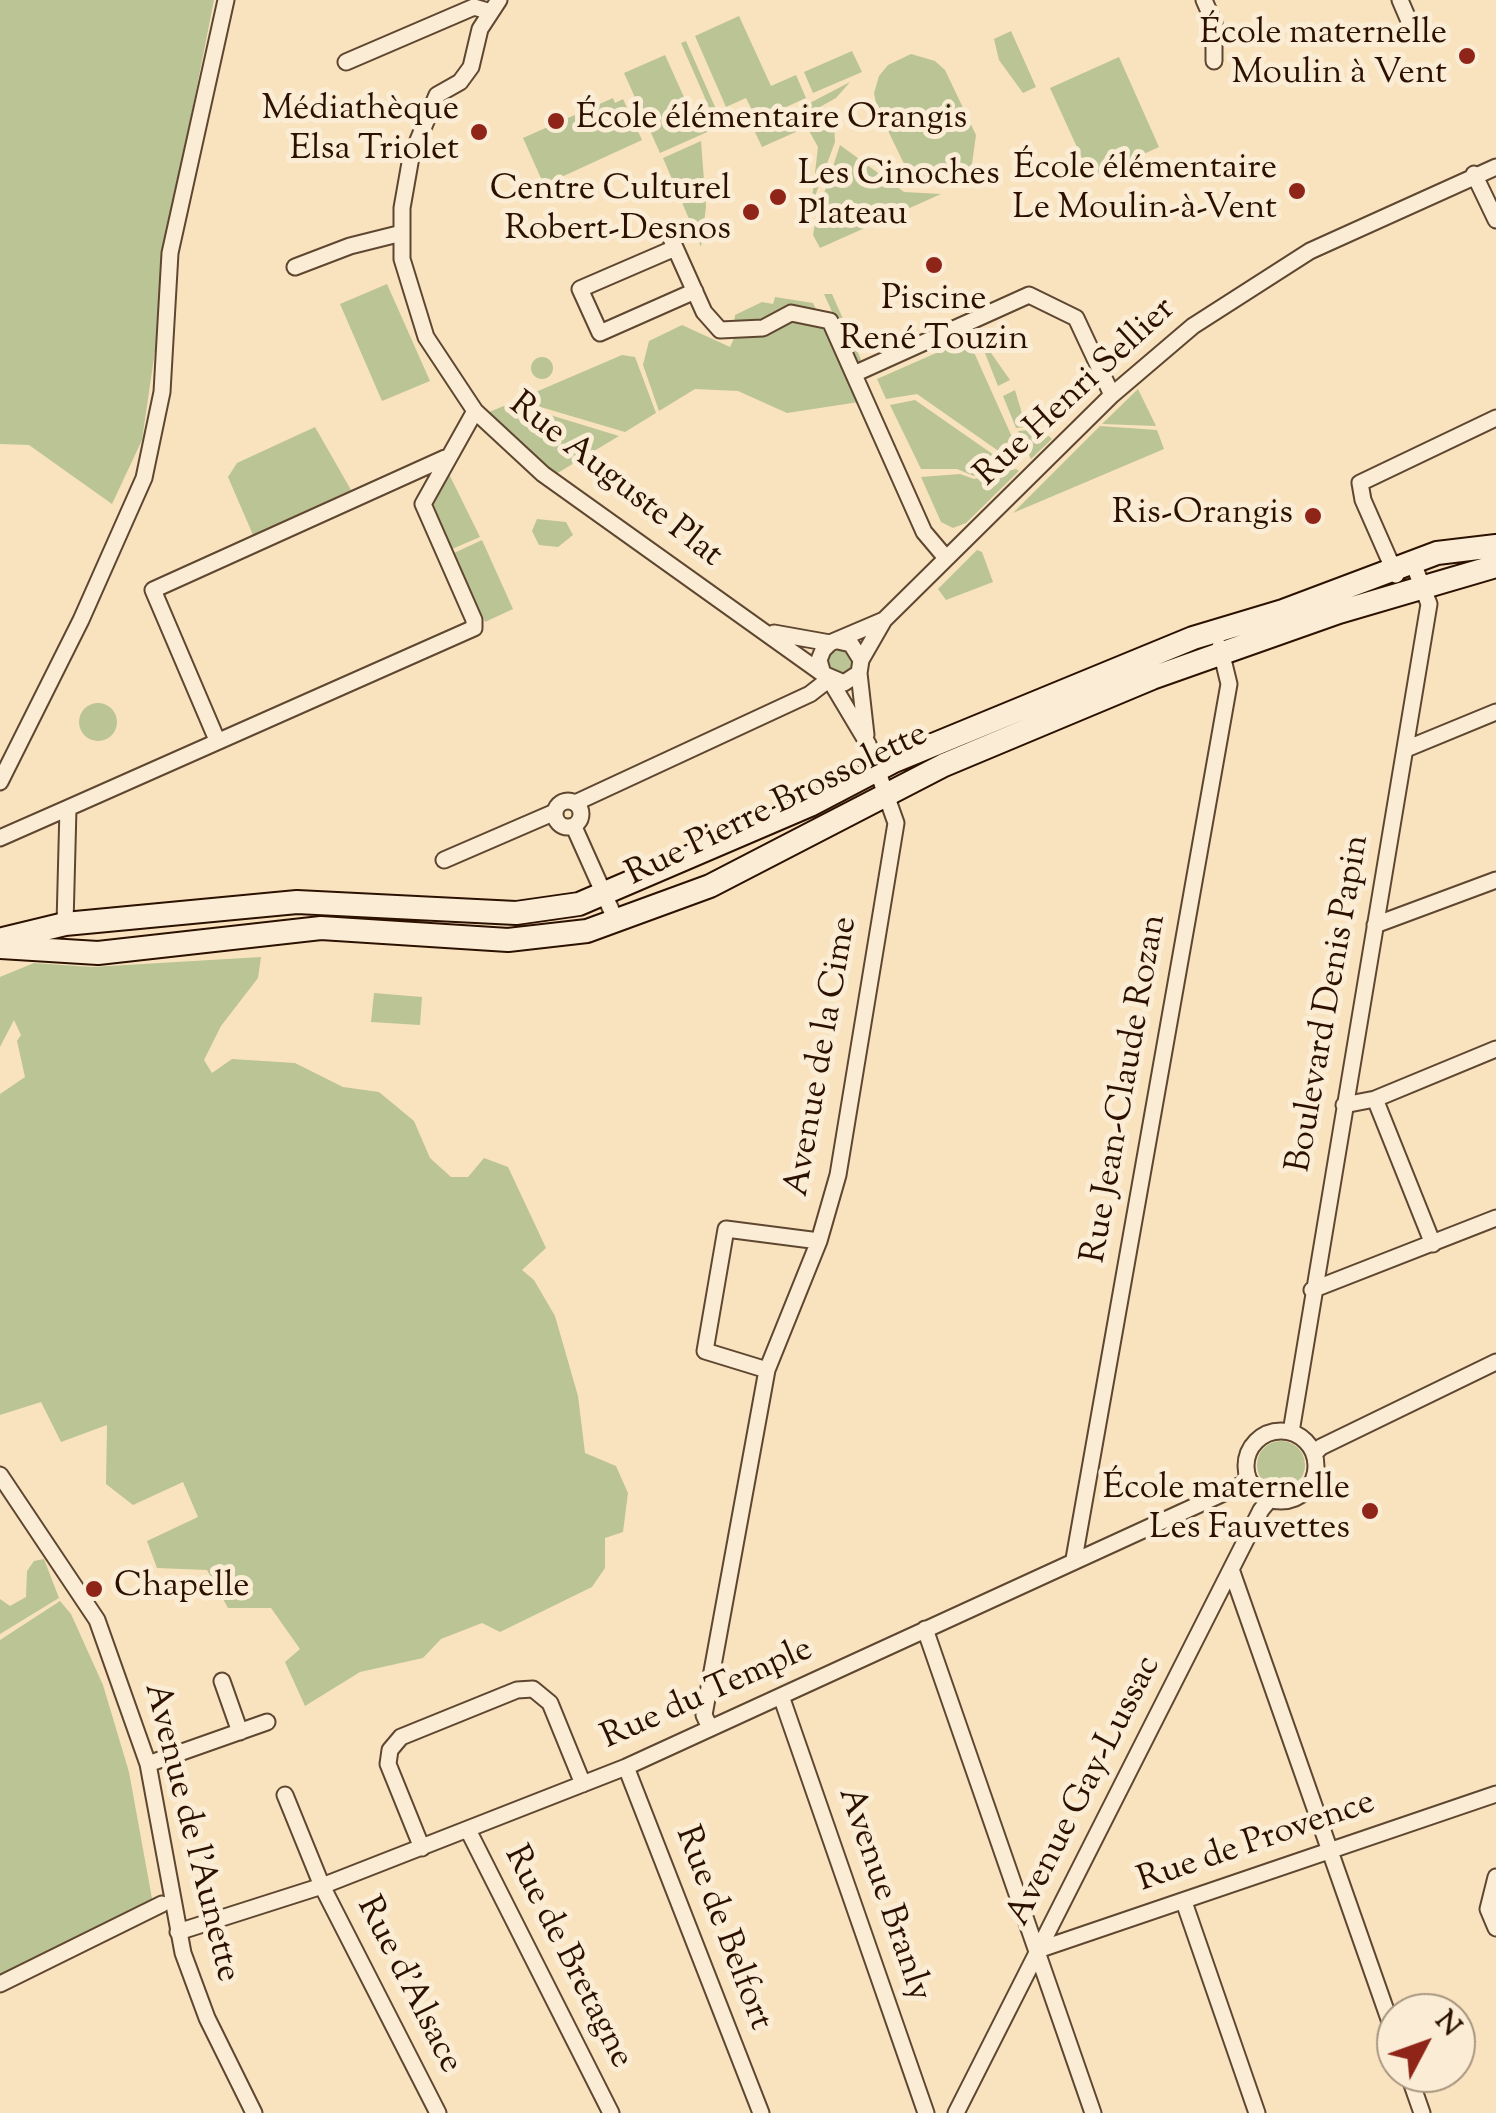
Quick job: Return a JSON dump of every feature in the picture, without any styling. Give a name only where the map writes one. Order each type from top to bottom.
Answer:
[{"type":"main road","points":[[1214,631],[1437,554],[1496,546]]},
{"type":"main road","name":"Rue Pierre Brossolette","points":[[0,944],[98,953],[320,928],[542,939],[616,923],[756,865],[944,766],[1152,678],[1496,566]]},
{"type":"main road","name":"Rue Pierre Brossolette","points":[[0,944],[65,924],[297,902],[533,913],[606,895],[810,806],[877,768],[1214,631]]},
{"type":"street","points":[[0,782],[81,620],[144,478],[162,392],[170,253],[226,0]]},
{"type":"street","points":[[1204,0],[1214,23],[1214,61]]},
{"type":"street","points":[[1400,0],[1409,21]]},
{"type":"street","points":[[346,62],[474,7],[495,6]]},
{"type":"street","name":"Rue Auguste Plat","points":[[495,6],[477,36],[471,66],[460,82],[437,95],[421,128],[405,186],[402,259],[426,337],[475,411],[513,449],[578,502],[828,679]]},
{"type":"street","name":"Rue Henri Sellier","points":[[884,620],[1112,395],[1193,326],[1257,281],[1338,236],[1496,167]]},
{"type":"street","points":[[1474,174],[1496,220]]},
{"type":"street","points":[[295,267],[350,246],[402,233]]},
{"type":"street","points":[[695,292],[600,334],[580,289],[672,241],[695,292],[704,312],[720,330],[763,328],[792,313],[830,321],[924,532],[946,558]]},
{"type":"street","points":[[854,374],[1029,296],[1076,318],[1112,395]]},
{"type":"street","points":[[0,838],[474,628],[423,504],[445,458],[475,411]]},
{"type":"street","points":[[1413,590],[1363,500],[1360,482],[1496,418]]},
{"type":"street","points":[[217,740],[153,590],[445,458]]},
{"type":"street","name":"Boulevard Denis Papin","points":[[1291,1432],[1429,604],[1413,590]]},
{"type":"street","points":[[868,744],[828,679],[820,655],[834,642],[884,620]]},
{"type":"street","points":[[444,860],[555,812],[562,802],[575,803],[810,694],[828,679],[850,682],[884,620]]},
{"type":"street","name":"Rue Auguste Plat","points":[[760,629],[834,642]]},
{"type":"street","name":"Rue Jean-Claude Rozan","points":[[1074,1558],[1229,684],[1214,631]]},
{"type":"street","points":[[834,642],[856,648],[868,744]]},
{"type":"street","points":[[1406,750],[1496,712]]},
{"type":"street","name":"Avenue de la Cime","points":[[710,1728],[704,1715],[767,1370],[819,1241],[838,1174],[895,830],[889,794],[868,744]]},
{"type":"street","points":[[574,827],[582,813],[575,803]]},
{"type":"street","points":[[65,924],[68,808]]},
{"type":"street","points":[[555,812],[558,824],[574,827]]},
{"type":"street","points":[[574,827],[616,923]]},
{"type":"street","points":[[1375,925],[1496,880]]},
{"type":"street","points":[[1344,1106],[1375,1099],[1496,1049]]},
{"type":"street","points":[[1375,1099],[1433,1244]]},
{"type":"street","points":[[1312,1290],[1496,1218]]},
{"type":"street","points":[[767,1370],[705,1352],[726,1228],[819,1241]]},
{"type":"street","points":[[1314,1454],[1321,1447],[1496,1362]]},
{"type":"street","points":[[1280,1430],[1291,1432],[1301,1437],[1314,1454],[1315,1474],[1306,1490],[1290,1500],[1270,1499],[1250,1481],[1246,1458],[1258,1439],[1280,1430]]},
{"type":"street","name":"Avenue de l'Aunette","points":[[0,1476],[97,1620],[148,1764],[178,1932],[206,2018],[254,2113]]},
{"type":"street","name":"Rue du Temple","points":[[178,1932],[322,1886],[626,1766],[1074,1558],[1250,1481]]},
{"type":"street","name":"Avenue Gay-Lussac","points":[[956,2113],[1261,1510],[1270,1499]]},
{"type":"street","points":[[1232,1572],[1380,1993]]},
{"type":"street","points":[[925,1629],[1093,2113]]},
{"type":"street","points":[[222,1681],[240,1732]]},
{"type":"street","points":[[422,1848],[388,1764],[390,1750],[401,1737],[517,1690],[533,1688],[550,1703],[583,1784]]},
{"type":"street","name":"Avenue Branly","points":[[781,1696],[926,2113]]},
{"type":"street","points":[[148,1764],[268,1722]]},
{"type":"street","name":"Rue de Belfort","points":[[626,1766],[761,2113]]},
{"type":"street","name":"Rue de Provence","points":[[1038,1950],[1496,1794]]},
{"type":"street","name":"Rue d'Alsace","points":[[285,1796],[322,1886],[438,2113]]},
{"type":"street","name":"Rue de Bretagne","points":[[468,1830],[611,2113]]},
{"type":"street","points":[[1496,1877],[1488,1909],[1496,1928]]},
{"type":"street","points":[[1184,1902],[1257,2113]]},
{"type":"street","points":[[0,1984],[162,1904]]},
{"type":"green space","points":[[0,0],[214,0],[184,152],[142,440],[112,504],[29,445],[0,444]]},
{"type":"green space","points":[[739,16],[771,86],[796,75],[806,98],[757,120],[746,98],[726,107],[695,36]]},
{"type":"green space","points":[[1011,31],[1036,87],[1023,93],[999,60],[994,39]]},
{"type":"green space","points":[[686,41],[723,125],[660,153],[624,73],[665,55],[698,128],[715,121],[681,43]]},
{"type":"green space","points":[[852,51],[862,72],[813,93],[804,72]]},
{"type":"green space","points":[[911,54],[935,61],[945,70],[976,135],[972,164],[955,180],[944,184],[929,183],[907,170],[877,108],[874,93],[879,76],[888,65]]},
{"type":"green space","points":[[1119,57],[1159,147],[1091,178],[1050,88]]},
{"type":"green space","points":[[850,82],[836,98],[811,112],[785,116]]},
{"type":"green space","points":[[613,98],[615,103],[623,99],[642,140],[544,185],[523,138]]},
{"type":"green space","points":[[825,110],[834,124],[835,142],[811,207],[818,147],[807,127],[762,147],[753,128],[812,117]]},
{"type":"green space","points":[[701,141],[706,207],[701,247],[663,158]]},
{"type":"green space","points":[[840,145],[904,192],[941,194],[820,248],[813,235],[816,218]]},
{"type":"green space","points":[[387,284],[430,381],[382,401],[340,304]]},
{"type":"green space","points":[[824,294],[832,294],[862,362],[856,365]]},
{"type":"green space","points":[[775,297],[813,303],[816,309],[789,307],[758,322],[734,323],[735,315],[762,302],[773,304]]},
{"type":"green space","points":[[789,319],[824,324],[859,402],[787,413],[738,391],[695,389],[659,411],[643,365],[649,341],[682,325],[730,347],[736,334]]},
{"type":"green space","points":[[977,333],[1010,380],[998,386]]},
{"type":"green space","points":[[968,339],[1021,457],[1017,464],[917,394],[886,399],[877,379]]},
{"type":"green space","points":[[622,355],[635,357],[656,413],[625,432],[517,400]]},
{"type":"green space","points":[[542,357],[550,360],[550,376],[542,379],[534,376],[531,368],[534,360]]},
{"type":"green space","points":[[1138,389],[1156,426],[1102,424]]},
{"type":"green space","points":[[1015,390],[1026,427],[1016,428],[1003,396]]},
{"type":"green space","points":[[915,400],[1012,465],[974,476],[957,469],[921,469],[890,405]]},
{"type":"green space","points":[[511,403],[619,436],[556,474],[489,412]]},
{"type":"green space","points":[[1100,426],[1157,430],[1164,449],[1013,513]]},
{"type":"green space","points":[[315,427],[351,490],[253,535],[228,477],[237,463]]},
{"type":"green space","points":[[1041,429],[1052,439],[1031,459],[1018,431]]},
{"type":"green space","points":[[1019,471],[966,523],[953,528],[941,522],[921,477],[960,474],[974,479]]},
{"type":"green space","points":[[448,472],[480,537],[452,549],[433,504]]},
{"type":"green space","points":[[537,519],[566,522],[573,535],[558,547],[539,545],[532,531]]},
{"type":"green space","points":[[482,540],[513,609],[485,622],[454,553]]},
{"type":"green space","points":[[977,550],[982,552],[993,582],[946,600],[938,589]]},
{"type":"green space","points":[[839,648],[848,652],[852,661],[848,670],[839,674],[830,670],[826,661],[830,652]]},
{"type":"green space","points":[[98,703],[111,709],[117,722],[111,735],[98,741],[85,735],[79,722],[85,709]]},
{"type":"green space","points":[[261,957],[258,978],[221,1026],[204,1060],[212,1073],[232,1059],[295,1063],[343,1087],[379,1092],[414,1121],[430,1158],[451,1177],[468,1177],[484,1158],[508,1167],[546,1248],[522,1270],[534,1280],[555,1316],[578,1396],[585,1453],[616,1466],[628,1493],[623,1532],[605,1538],[605,1568],[592,1587],[500,1632],[482,1623],[441,1639],[423,1658],[360,1672],[305,1706],[285,1662],[300,1649],[271,1608],[228,1608],[207,1570],[157,1568],[147,1541],[198,1517],[183,1482],[133,1505],[106,1484],[107,1425],[61,1442],[41,1402],[0,1415],[0,1094],[25,1077],[17,1041],[21,1035],[14,1020],[0,1047],[0,977],[34,963],[92,967]]},
{"type":"green space","points":[[374,993],[422,997],[420,1025],[371,1022]]},
{"type":"green space","points":[[1281,1441],[1298,1448],[1305,1465],[1298,1482],[1281,1489],[1264,1482],[1257,1465],[1264,1448]]},
{"type":"green space","points":[[44,1559],[59,1598],[0,1634],[0,1599],[10,1606],[26,1597],[27,1571],[34,1561]]},
{"type":"green space","points":[[60,1601],[71,1614],[103,1685],[129,1772],[153,1904],[0,1985],[0,1640]]},
{"type":"place","name":"École maternelle Moulin à Vent","points":[[1467,56]]},
{"type":"place","name":"École élémentaire Orangis","points":[[556,121]]},
{"type":"place","name":"Médiathèque Elsa Triolet","points":[[479,132]]},
{"type":"place","name":"École élémentaire Le Moulin-à-Vent","points":[[1297,191]]},
{"type":"place","name":"Les Cinoches Plateau","points":[[778,197]]},
{"type":"place","name":"Centre Culturel Robert-Desnos","points":[[751,212]]},
{"type":"place","name":"Piscine René Touzin","points":[[934,265]]},
{"type":"place","name":"Ris-Orangis","points":[[1313,516]]},
{"type":"place","name":"École maternelle Les Fauvettes","points":[[1370,1511]]},
{"type":"place","name":"Chapelle","points":[[94,1589]]}]
